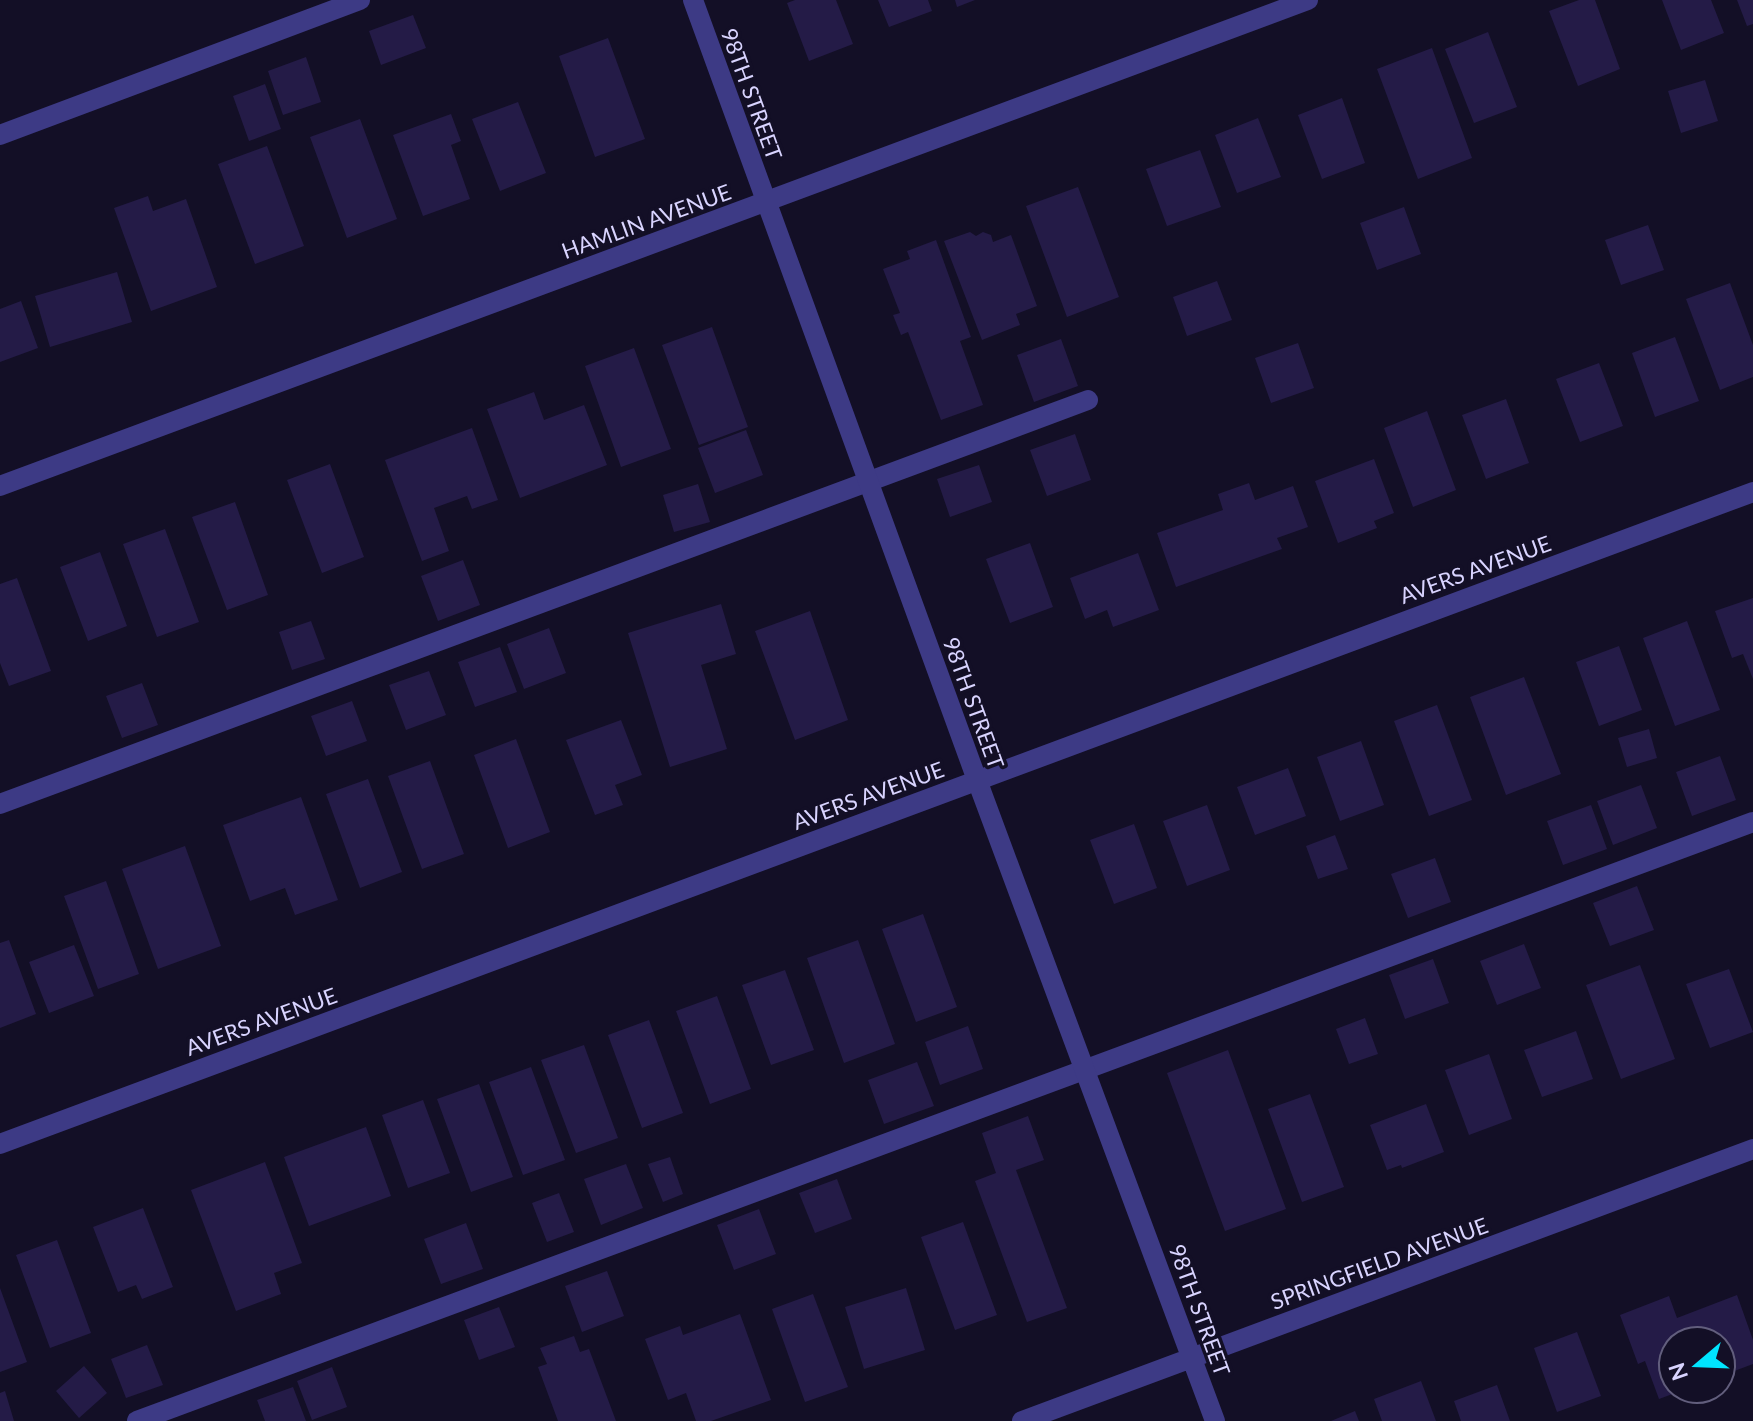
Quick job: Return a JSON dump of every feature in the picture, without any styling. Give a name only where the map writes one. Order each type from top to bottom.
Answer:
[{"type":"street","points":[[0,135],[360,0]]},
{"type":"street","name":"98TH STREET","points":[[693,0],[1215,1421]]},
{"type":"street","name":"HAMLIN AVENUE","points":[[0,486],[1308,0]]},
{"type":"street","points":[[0,804],[1088,400]]},
{"type":"street","name":"AVERS AVENUE","points":[[0,1144],[1753,492]]},
{"type":"street","points":[[137,1421],[1753,822]]},
{"type":"street","name":"SPRINGFIELD AVENUE","points":[[1022,1421],[1753,1149]]},
{"type":"building","points":[[795,0],[836,0],[853,44],[809,61],[787,3]]},
{"type":"building","points":[[878,0],[928,0],[932,11],[889,27]]},
{"type":"building","points":[[955,0],[975,0],[957,7]]},
{"type":"building","points":[[1579,0],[1595,0],[1620,69],[1578,86],[1549,11]]},
{"type":"building","points":[[1662,0],[1711,0],[1724,33],[1681,50]]},
{"type":"building","points":[[1737,0],[1753,0],[1753,24],[1747,26]]},
{"type":"building","points":[[413,15],[426,48],[381,65],[369,31]]},
{"type":"building","points":[[1488,32],[1517,107],[1474,123],[1445,49]]},
{"type":"building","points":[[608,38],[645,139],[595,157],[559,56]]},
{"type":"building","points":[[1432,48],[1472,158],[1418,179],[1377,69]]},
{"type":"building","points":[[306,57],[321,102],[283,115],[268,71]]},
{"type":"building","points":[[1705,80],[1718,121],[1681,133],[1668,91]]},
{"type":"building","points":[[265,84],[281,129],[249,141],[233,96]]},
{"type":"building","points":[[1342,98],[1365,163],[1322,179],[1298,115]]},
{"type":"building","points":[[518,102],[546,173],[500,191],[472,119]]},
{"type":"building","points":[[451,114],[461,141],[451,145],[470,199],[423,216],[393,135]]},
{"type":"building","points":[[1258,118],[1281,177],[1237,193],[1215,135]]},
{"type":"building","points":[[360,119],[397,219],[347,238],[310,137]]},
{"type":"building","points":[[267,146],[304,246],[255,264],[218,164]]},
{"type":"building","points":[[1200,150],[1221,207],[1167,226],[1146,169]]},
{"type":"building","points":[[1078,187],[1119,297],[1067,317],[1026,206]]},
{"type":"building","points":[[148,196],[153,211],[186,199],[217,287],[151,311],[114,208]]},
{"type":"building","points":[[1404,207],[1421,254],[1377,270],[1360,223]]},
{"type":"building","points":[[1648,225],[1664,270],[1621,285],[1605,240]]},
{"type":"building","points":[[970,232],[976,236],[983,232],[991,235],[993,242],[1011,235],[1037,306],[1016,314],[1020,325],[982,340],[944,241]]},
{"type":"building","points":[[936,240],[971,337],[960,341],[983,405],[941,420],[908,332],[901,335],[893,315],[900,313],[883,269],[910,259],[907,251]]},
{"type":"building","points":[[117,272],[132,322],[50,347],[35,296]]},
{"type":"building","points":[[1217,281],[1232,320],[1187,336],[1173,297]]},
{"type":"building","points":[[1730,283],[1753,345],[1753,377],[1720,390],[1686,299]]},
{"type":"building","points":[[21,301],[38,348],[0,362],[0,309]]},
{"type":"building","points":[[712,327],[748,427],[699,445],[662,345]]},
{"type":"building","points":[[1675,337],[1699,401],[1655,417],[1632,353]]},
{"type":"building","points":[[1061,339],[1078,386],[1034,402],[1017,355]]},
{"type":"building","points":[[1298,343],[1314,388],[1271,403],[1255,358]]},
{"type":"building","points":[[634,348],[671,449],[621,467],[585,366]]},
{"type":"building","points":[[1599,363],[1623,426],[1580,442],[1556,379]]},
{"type":"building","points":[[534,392],[544,420],[584,405],[607,465],[520,498],[487,409]]},
{"type":"building","points":[[1506,399],[1529,463],[1486,479],[1462,415]]},
{"type":"building","points":[[1427,411],[1456,490],[1413,507],[1384,428]]},
{"type":"building","points":[[472,428],[498,500],[472,509],[467,496],[434,508],[449,551],[422,561],[385,460]]},
{"type":"building","points":[[746,430],[763,475],[715,493],[698,448]]},
{"type":"building","points":[[1075,434],[1091,480],[1047,496],[1030,450]]},
{"type":"building","points":[[1374,459],[1394,513],[1374,521],[1377,528],[1338,543],[1315,481]]},
{"type":"building","points":[[330,464],[364,557],[322,573],[287,480]]},
{"type":"building","points":[[979,465],[992,502],[950,517],[937,479]]},
{"type":"building","points":[[1249,483],[1255,500],[1293,486],[1308,527],[1277,538],[1282,549],[1176,587],[1157,533],[1223,510],[1218,494]]},
{"type":"building","points":[[698,484],[710,522],[674,532],[663,495]]},
{"type":"building","points":[[235,502],[268,595],[227,610],[192,517]]},
{"type":"building","points":[[165,529],[199,622],[157,637],[123,544]]},
{"type":"building","points":[[1030,543],[1053,607],[1010,623],[986,559]]},
{"type":"building","points":[[100,552],[127,626],[88,641],[60,567]]},
{"type":"building","points":[[1138,553],[1159,610],[1113,627],[1107,610],[1085,619],[1070,578]]},
{"type":"building","points":[[463,560],[480,605],[438,621],[421,576]]},
{"type":"building","points":[[17,578],[51,671],[9,686],[0,663],[0,584]]},
{"type":"building","points":[[1753,598],[1753,679],[1743,654],[1732,658],[1715,611]]},
{"type":"building","points":[[721,604],[736,654],[701,665],[727,749],[670,767],[628,633]]},
{"type":"building","points":[[810,611],[848,720],[795,740],[755,631]]},
{"type":"building","points":[[311,621],[325,659],[292,670],[279,632]]},
{"type":"building","points":[[1687,621],[1720,710],[1675,726],[1643,638]]},
{"type":"building","points":[[549,628],[566,673],[524,689],[507,644]]},
{"type":"building","points":[[1619,646],[1642,710],[1599,726],[1576,662]]},
{"type":"building","points":[[500,647],[517,692],[475,707],[458,662]]},
{"type":"building","points":[[429,671],[446,715],[406,730],[389,685]]},
{"type":"building","points":[[1524,677],[1561,774],[1506,795],[1470,697]]},
{"type":"building","points":[[142,683],[158,725],[122,738],[106,696]]},
{"type":"building","points":[[352,701],[367,741],[326,756],[311,716]]},
{"type":"building","points":[[1437,705],[1472,800],[1429,816],[1394,721]]},
{"type":"building","points":[[621,720],[642,775],[615,785],[623,805],[595,815],[566,740]]},
{"type":"building","points":[[1649,729],[1657,758],[1627,767],[1618,738]]},
{"type":"building","points":[[516,739],[550,832],[508,848],[474,755]]},
{"type":"building","points":[[1361,741],[1384,805],[1340,821],[1317,757]]},
{"type":"building","points":[[1720,756],[1736,800],[1692,816],[1676,772]]},
{"type":"building","points":[[430,761],[464,854],[422,869],[388,776]]},
{"type":"building","points":[[1288,768],[1306,816],[1255,835],[1237,787]]},
{"type":"building","points":[[368,779],[402,872],[360,888],[326,794]]},
{"type":"building","points":[[1641,785],[1657,828],[1613,845],[1597,801]]},
{"type":"building","points":[[301,797],[338,900],[295,915],[285,888],[250,901],[223,825]]},
{"type":"building","points":[[1207,805],[1230,870],[1187,886],[1163,821]]},
{"type":"building","points":[[1591,805],[1607,849],[1563,865],[1547,821]]},
{"type":"building","points":[[1134,824],[1157,888],[1114,904],[1090,840]]},
{"type":"building","points":[[1335,835],[1348,869],[1318,879],[1306,846]]},
{"type":"building","points":[[185,846],[221,946],[158,969],[122,869]]},
{"type":"building","points":[[1435,858],[1451,902],[1408,918],[1391,874]]},
{"type":"building","points":[[106,881],[139,974],[98,989],[64,896]]},
{"type":"building","points":[[1637,886],[1654,930],[1610,946],[1593,903]]},
{"type":"building","points":[[923,914],[957,1007],[916,1022],[882,929]]},
{"type":"building","points":[[9,940],[36,1014],[0,1028],[0,943]]},
{"type":"building","points":[[858,940],[895,1044],[844,1063],[807,958]]},
{"type":"building","points":[[1524,944],[1541,988],[1497,1005],[1480,961]]},
{"type":"building","points":[[74,945],[94,996],[49,1013],[29,962]]},
{"type":"building","points":[[1433,959],[1449,1003],[1405,1019],[1389,975]]},
{"type":"building","points":[[1640,965],[1675,1059],[1621,1079],[1586,985]]},
{"type":"building","points":[[1729,969],[1753,1032],[1710,1048],[1686,984]]},
{"type":"building","points":[[785,970],[814,1050],[771,1065],[742,985]]},
{"type":"building","points":[[717,996],[751,1089],[710,1104],[676,1011]]},
{"type":"building","points":[[1365,1018],[1378,1054],[1349,1064],[1336,1029]]},
{"type":"building","points":[[649,1020],[683,1113],[642,1128],[608,1035]]},
{"type":"building","points":[[968,1026],[983,1069],[940,1085],[925,1042]]},
{"type":"building","points":[[1576,1031],[1593,1079],[1542,1097],[1524,1050]]},
{"type":"building","points":[[584,1045],[618,1138],[576,1153],[541,1060]]},
{"type":"building","points":[[1228,1050],[1286,1209],[1225,1231],[1167,1073]]},
{"type":"building","points":[[1489,1054],[1512,1119],[1469,1135],[1445,1070]]},
{"type":"building","points":[[917,1062],[934,1106],[884,1124],[868,1080]]},
{"type":"building","points":[[531,1067],[565,1160],[523,1175],[489,1082]]},
{"type":"building","points":[[479,1084],[513,1177],[471,1192],[437,1099]]},
{"type":"building","points":[[1310,1094],[1344,1187],[1302,1202],[1268,1109]]},
{"type":"building","points":[[423,1100],[450,1173],[408,1188],[382,1115]]},
{"type":"building","points":[[1426,1104],[1444,1152],[1402,1168],[1401,1165],[1387,1170],[1370,1125]]},
{"type":"building","points":[[1028,1116],[1044,1160],[1016,1170],[1067,1308],[1027,1322],[975,1181],[996,1173],[982,1133]]},
{"type":"building","points":[[366,1127],[391,1196],[309,1226],[284,1157]]},
{"type":"building","points":[[670,1157],[683,1194],[663,1202],[648,1164]]},
{"type":"building","points":[[265,1162],[302,1263],[274,1273],[281,1294],[236,1311],[191,1190]]},
{"type":"building","points":[[626,1164],[643,1208],[601,1225],[584,1179]]},
{"type":"building","points":[[837,1179],[852,1219],[815,1233],[799,1193]]},
{"type":"building","points":[[559,1193],[574,1232],[547,1242],[532,1203]]},
{"type":"building","points":[[143,1208],[173,1287],[142,1299],[136,1285],[118,1292],[93,1227]]},
{"type":"building","points":[[759,1209],[776,1254],[734,1270],[717,1225]]},
{"type":"building","points":[[963,1222],[997,1315],[955,1330],[921,1237]]},
{"type":"building","points":[[466,1223],[483,1269],[441,1284],[424,1239]]},
{"type":"building","points":[[57,1240],[91,1333],[50,1348],[16,1255]]},
{"type":"building","points":[[607,1271],[624,1316],[582,1332],[565,1286]]},
{"type":"building","points":[[0,1288],[27,1362],[0,1372]]},
{"type":"building","points":[[906,1288],[925,1350],[864,1369],[845,1307]]},
{"type":"building","points":[[813,1294],[848,1387],[805,1402],[772,1309]]},
{"type":"building","points":[[1737,1295],[1753,1340],[1753,1364],[1737,1370],[1737,1325],[1657,1325],[1657,1394],[1645,1361],[1638,1364],[1620,1315],[1669,1296],[1677,1318]]},
{"type":"building","points":[[499,1307],[515,1347],[479,1360],[464,1320]]},
{"type":"building","points":[[740,1314],[771,1400],[711,1421],[696,1421],[686,1393],[668,1400],[645,1339],[680,1326],[683,1335]]},
{"type":"building","points":[[1577,1332],[1601,1396],[1557,1412],[1534,1348]]},
{"type":"building","points":[[574,1336],[580,1352],[589,1349],[616,1421],[558,1421],[538,1367],[547,1364],[540,1348]]},
{"type":"building","points":[[147,1345],[163,1385],[126,1398],[111,1359]]},
{"type":"building","points":[[84,1366],[107,1393],[79,1418],[56,1391]]},
{"type":"building","points":[[332,1367],[347,1407],[312,1420],[297,1381]]},
{"type":"building","points":[[1421,1381],[1436,1421],[1382,1421],[1374,1399]]},
{"type":"building","points":[[1497,1385],[1510,1421],[1461,1421],[1454,1401]]},
{"type":"building","points":[[293,1387],[306,1421],[265,1421],[257,1400]]},
{"type":"building","points":[[5,1391],[14,1421],[0,1421],[0,1393]]},
{"type":"building","points":[[1355,1411],[1359,1421],[1331,1421]]}]
